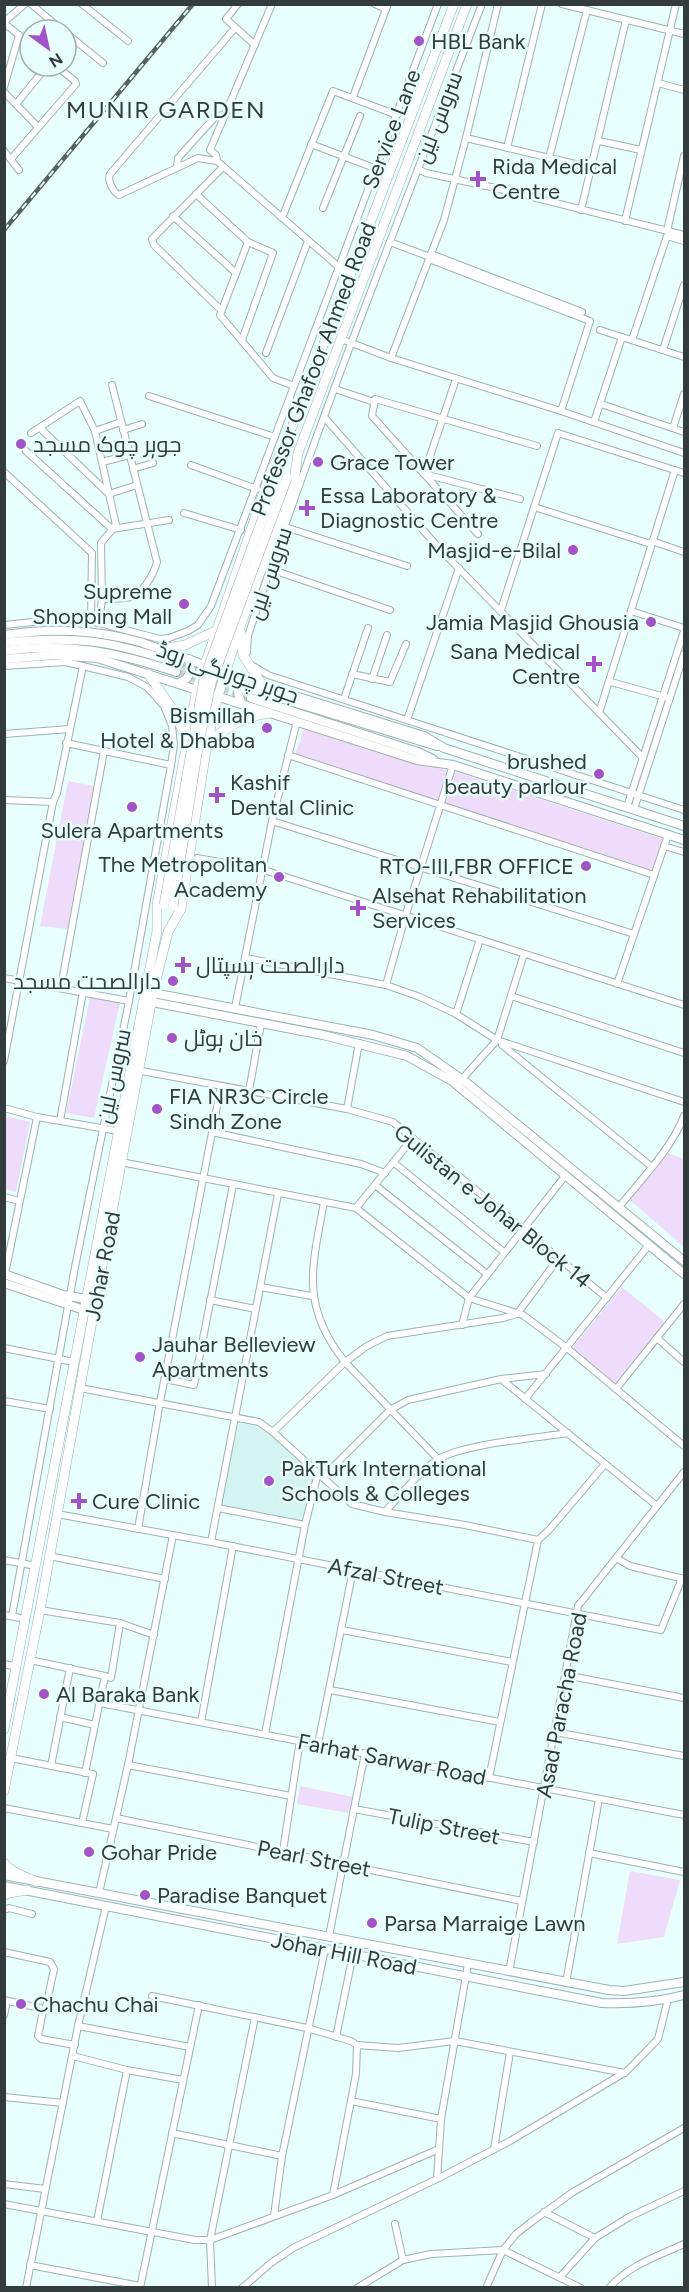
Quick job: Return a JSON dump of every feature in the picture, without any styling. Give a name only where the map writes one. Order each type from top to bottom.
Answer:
[{"type":"main road","name":"Professor Ghafoor Ahmed Road","points":[[186,738],[204,665],[271,471],[285,445],[454,4]]},
{"type":"main road","points":[[168,932],[169,905],[211,683],[283,476],[298,453],[467,4]]},
{"type":"main road","points":[[395,156],[407,161]]},
{"type":"main road","points":[[283,476],[285,445]]},
{"type":"main road","name":"Johar Road","points":[[4,1729],[118,1131],[168,932],[181,909],[207,744],[218,696],[241,624],[294,481],[298,453]]},
{"type":"main road","points":[[241,624],[243,655],[254,676],[256,691]]},
{"type":"main road","points":[[160,645],[185,645],[215,631]]},
{"type":"main road","points":[[149,680],[174,711],[177,725],[186,738]]},
{"type":"main road","points":[[207,744],[232,724],[269,713]]},
{"type":"main road","name":"Johar Road","points":[[4,1791],[40,1610],[121,1162],[157,931],[156,905],[186,738]]},
{"type":"main road","points":[[157,931],[169,905]]},
{"type":"main road","points":[[21,1648],[31,1655]]},
{"type":"main road","points":[[4,1863],[6,1867],[37,1882]]},
{"type":"main road","points":[[4,1896],[27,1890]]},
{"type":"street","points":[[18,34],[4,23],[25,4]]},
{"type":"street","points":[[31,4],[48,18]]},
{"type":"street","points":[[82,4],[90,7],[128,40]]},
{"type":"street","points":[[238,4],[226,20],[255,45]]},
{"type":"street","points":[[272,4],[210,150],[223,167],[340,268],[350,273]]},
{"type":"street","points":[[353,97],[387,7],[375,4]]},
{"type":"street","name":"Service Lane","points":[[198,625],[212,606],[438,4]]},
{"type":"street","name":"سروس لین","points":[[254,676],[246,650],[248,636],[270,569],[390,242],[482,4]]},
{"type":"street","points":[[391,358],[444,220],[498,4]]},
{"type":"street","points":[[507,148],[542,4]]},
{"type":"street","points":[[562,4],[684,33]]},
{"type":"street","points":[[625,221],[676,4]]},
{"type":"street","points":[[549,158],[587,10]]},
{"type":"street","points":[[581,210],[626,20]]},
{"type":"street","points":[[217,161],[210,162],[201,158],[119,195],[115,193],[109,180],[110,174],[235,28]]},
{"type":"street","points":[[4,87],[18,38]]},
{"type":"street","points":[[78,42],[104,63]]},
{"type":"street","points":[[16,104],[37,78]]},
{"type":"street","points":[[10,159],[76,84],[71,78]]},
{"type":"street","points":[[658,83],[684,90]]},
{"type":"street","points":[[282,218],[333,91],[397,115]]},
{"type":"street","points":[[4,92],[38,127]]},
{"type":"street","points":[[177,167],[178,158],[215,117],[223,116]]},
{"type":"street","points":[[323,208],[360,116]]},
{"type":"street","points":[[466,138],[592,168]]},
{"type":"street","points":[[599,141],[641,150]]},
{"type":"street","points":[[311,144],[377,169]]},
{"type":"street","points":[[4,151],[19,170]]},
{"type":"street","points":[[667,231],[684,156]]},
{"type":"street","points":[[221,310],[154,245],[152,239],[223,167]]},
{"type":"street","points":[[418,169],[426,173],[684,235]]},
{"type":"street","points":[[196,194],[248,242],[272,251],[273,257],[242,340]]},
{"type":"street","points":[[173,216],[236,273]]},
{"type":"street","points":[[632,340],[667,236],[684,241]]},
{"type":"street","points":[[266,353],[308,241]]},
{"type":"street","points":[[248,242],[221,310],[221,318],[273,378],[294,386]]},
{"type":"street","points":[[390,242],[582,312]]},
{"type":"street","points":[[430,256],[590,321],[561,411]]},
{"type":"street","points":[[663,350],[684,285]]},
{"type":"street","points":[[600,330],[684,357]]},
{"type":"street","points":[[594,422],[622,337]]},
{"type":"street","points":[[341,339],[391,358],[561,411],[684,453]]},
{"type":"street","points":[[424,474],[456,379]]},
{"type":"street","points":[[102,599],[132,598],[142,592],[157,562],[111,385]]},
{"type":"street","points":[[335,389],[374,402]]},
{"type":"street","points":[[673,428],[684,394]]},
{"type":"street","points":[[149,396],[275,437]]},
{"type":"street","points":[[478,534],[372,416],[374,402],[377,398],[537,446]]},
{"type":"street","points":[[31,433],[80,401],[95,431],[116,525],[101,543],[102,599],[99,622]]},
{"type":"street","points":[[601,404],[684,432]]},
{"type":"street","points":[[325,418],[426,534],[644,758]]},
{"type":"street","points":[[95,431],[121,422]]},
{"type":"street","points":[[123,430],[142,424]]},
{"type":"street","points":[[40,428],[109,494]]},
{"type":"street","points":[[501,610],[558,433],[684,473]]},
{"type":"street","points":[[26,452],[112,529],[169,519]]},
{"type":"street","points":[[102,462],[130,455]]},
{"type":"street","points":[[133,469],[153,463]]},
{"type":"street","points":[[191,465],[257,489]]},
{"type":"street","points":[[599,713],[675,470]]},
{"type":"street","points":[[4,472],[92,552],[91,621]]},
{"type":"street","points":[[424,474],[520,499]]},
{"type":"street","points":[[109,494],[137,485]]},
{"type":"street","points":[[534,507],[684,552]]},
{"type":"street","points":[[184,513],[241,530]]},
{"type":"street","points":[[285,527],[407,566]]},
{"type":"street","points":[[407,720],[459,568]]},
{"type":"street","points":[[270,569],[390,610]]},
{"type":"street","points":[[631,611],[684,629],[667,698],[631,808]]},
{"type":"street","points":[[4,625],[61,618],[99,622],[160,645],[198,625],[206,636]]},
{"type":"street","points":[[344,699],[368,628]]},
{"type":"street","name":"جوہر چورنگی روڈ","points":[[4,635],[66,630],[121,637],[160,645],[225,673],[254,676]]},
{"type":"street","points":[[372,679],[387,635]]},
{"type":"street","name":"جوہر چورنگی روڈ","points":[[4,642],[46,638],[110,643],[143,651],[178,668],[78,648],[46,647],[4,651]]},
{"type":"street","points":[[352,674],[388,683],[391,681],[406,644]]},
{"type":"street","points":[[635,795],[644,758],[684,654]]},
{"type":"street","name":"جوہر چورنگی روڈ","points":[[4,658],[76,655],[97,658],[149,680],[180,683],[197,688],[417,760],[453,765],[684,840]]},
{"type":"street","points":[[180,683],[192,671],[189,659]]},
{"type":"street","points":[[4,666],[66,662],[149,680]]},
{"type":"street","points":[[4,1061],[53,802],[57,793],[82,666]]},
{"type":"street","points":[[241,703],[238,693],[254,676],[344,699],[684,810]]},
{"type":"street","points":[[610,682],[667,698]]},
{"type":"street","name":"جوہر چورنگی روڈ","points":[[256,691],[424,736],[444,748],[684,826]]},
{"type":"street","name":"جوہر چورنگی روڈ","points":[[256,691],[439,762]]},
{"type":"street","points":[[236,1008],[272,821],[297,721]]},
{"type":"street","name":"سروس لین","points":[[8,1616],[22,1563],[68,1306],[129,1001],[177,725]]},
{"type":"street","points":[[4,734],[70,729]]},
{"type":"street","points":[[66,743],[171,765]]},
{"type":"street","points":[[61,987],[104,751]]},
{"type":"street","points":[[288,755],[654,875]]},
{"type":"street","points":[[386,985],[439,804],[453,765]]},
{"type":"street","points":[[4,800],[53,802]]},
{"type":"street","points":[[272,821],[634,934]]},
{"type":"street","points":[[618,984],[668,835]]},
{"type":"street","points":[[664,846],[684,852]]},
{"type":"street","points":[[197,858],[264,870],[684,1005]]},
{"type":"street","points":[[456,1014],[480,939]]},
{"type":"street","points":[[462,1079],[497,1040],[524,954]]},
{"type":"street","points":[[246,958],[386,985],[420,997],[456,1014],[497,1040],[652,1167]]},
{"type":"street","points":[[4,978],[129,1001]]},
{"type":"street","points":[[60,1121],[83,992]]},
{"type":"street","points":[[511,996],[684,1053]]},
{"type":"street","points":[[153,998],[236,1008],[397,1041],[417,1048],[462,1079],[555,1162],[565,1176],[684,1274]]},
{"type":"street","points":[[153,998],[261,1024],[359,1043],[408,1056],[452,1081],[555,1162],[618,1207],[683,1259],[675,1266]]},
{"type":"street","points":[[249,1091],[261,1024]]},
{"type":"street","points":[[497,1040],[684,1102]]},
{"type":"street","points":[[347,1109],[359,1043]]},
{"type":"street","name":"Gulistan e Johar Block 14","points":[[134,1070],[347,1109],[393,1122],[607,1298]]},
{"type":"street","points":[[138,1529],[160,1402],[222,1086]]},
{"type":"street","points":[[4,1108],[37,1117],[118,1131]]},
{"type":"street","points":[[618,1207],[652,1167],[681,1126],[684,1116]]},
{"type":"street","points":[[5,1277],[37,1117]]},
{"type":"street","points":[[212,1132],[361,1164],[385,1173]]},
{"type":"street","points":[[356,1208],[413,1138]]},
{"type":"street","points":[[121,1162],[356,1208],[469,1298],[523,1315],[567,1348],[684,1446]]},
{"type":"street","points":[[393,1162],[504,1252]]},
{"type":"street","points":[[462,1324],[469,1298],[565,1176]]},
{"type":"street","points":[[165,1379],[194,1385],[233,1185]]},
{"type":"street","points":[[375,1185],[487,1274]]},
{"type":"street","points":[[211,1542],[278,1194]]},
{"type":"street","points":[[4,1197],[19,1201]]},
{"type":"street","points":[[324,1202],[312,1267],[312,1296],[323,1327],[332,1346],[345,1362],[438,1459]]},
{"type":"street","points":[[525,1399],[649,1245]]},
{"type":"street","points":[[273,1432],[345,1362],[367,1346],[387,1336],[517,1314],[558,1259]]},
{"type":"street","points":[[5,1277],[86,1299]]},
{"type":"street","points":[[5,1277],[68,1306],[84,1310]]},
{"type":"street","points":[[260,1287],[312,1296]]},
{"type":"street","points":[[210,1300],[256,1309]]},
{"type":"street","points":[[616,1389],[684,1304]]},
{"type":"street","points":[[657,1338],[684,1362]]},
{"type":"street","points":[[4,1348],[74,1362]]},
{"type":"street","points":[[265,1734],[304,1525],[321,1475],[390,1410],[408,1400],[501,1379],[546,1374]]},
{"type":"street","points":[[501,1379],[657,1506]]},
{"type":"street","points":[[80,1388],[259,1422],[352,1504],[538,1540]]},
{"type":"street","points":[[4,1401],[50,1409]]},
{"type":"street","points":[[385,1512],[414,1480],[438,1459],[458,1451],[568,1434]]},
{"type":"street","points":[[489,1778],[538,1540],[605,1464]]},
{"type":"street","name":"Asad Paracha Road","points":[[508,1972],[578,1606],[684,1472]]},
{"type":"street","points":[[218,1508],[304,1525]]},
{"type":"street","name":"Afzal Street","points":[[57,1514],[577,1612],[661,1630],[683,1579]]},
{"type":"street","points":[[99,1893],[128,1765],[173,1535]]},
{"type":"street","points":[[201,1722],[233,1546]]},
{"type":"street","points":[[49,1556],[165,1579]]},
{"type":"street","points":[[616,1558],[630,1566],[683,1579]]},
{"type":"street","points":[[4,1560],[36,1566]]},
{"type":"street","points":[[318,1744],[353,1570]]},
{"type":"street","points":[[40,1610],[120,1623],[154,1635]]},
{"type":"street","points":[[8,1616],[26,1619]]},
{"type":"street","points":[[31,1655],[70,1668],[111,1677],[120,1623]]},
{"type":"street","points":[[342,1630],[512,1662]]},
{"type":"street","points":[[4,1664],[17,1666]]},
{"type":"street","points":[[51,1766],[70,1668]]},
{"type":"street","points":[[565,1675],[684,1698]]},
{"type":"street","points":[[85,1773],[105,1676]]},
{"type":"street","points":[[330,1690],[500,1722]]},
{"type":"street","name":"Farhat Sarwar Road","points":[[100,1703],[684,1815]]},
{"type":"street","points":[[60,1717],[95,1725]]},
{"type":"street","points":[[555,1732],[684,1756]]},
{"type":"street","points":[[283,1851],[300,1740]]},
{"type":"street","points":[[329,1936],[365,1753]]},
{"type":"street","points":[[11,1758],[93,1774],[82,1823]]},
{"type":"street","points":[[128,1765],[291,1796]]},
{"type":"street","points":[[566,1983],[599,1799]]},
{"type":"street","points":[[4,1808],[113,1828]]},
{"type":"street","name":"Tulip Street","points":[[354,1809],[534,1842]]},
{"type":"street","name":"Pearl Street","points":[[116,1818],[522,1900]]},
{"type":"street","points":[[589,1853],[684,1872]]},
{"type":"street","name":"Johar Hill Road","points":[[4,1875],[609,1990],[624,1991],[684,1982]]},
{"type":"street","points":[[51,1895],[52,1884]]},
{"type":"street","name":"Johar Hill Road","points":[[4,1886],[602,2003],[621,2004],[684,1995]]},
{"type":"street","points":[[26,2288],[78,2026],[106,1906]]},
{"type":"street","points":[[4,1910],[9,1908],[32,1914]]},
{"type":"street","points":[[273,2216],[282,2156],[325,1948]]},
{"type":"street","points":[[4,1952],[50,1962],[53,1965],[46,2007],[43,2011],[38,2036],[40,2039],[75,2045]]},
{"type":"street","points":[[336,2037],[353,1954]]},
{"type":"street","points":[[437,2179],[441,2119],[468,1964]]},
{"type":"street","points":[[152,1996],[307,2028],[357,2045],[398,2048],[455,2042],[625,2073]]},
{"type":"street","points":[[242,2288],[293,2248],[494,2149],[625,2073],[658,2038],[668,1999]]},
{"type":"street","points":[[4,2015],[6,2000],[40,2008],[43,2011]]},
{"type":"street","points":[[30,2265],[140,2287],[199,2005]]},
{"type":"street","points":[[212,2288],[210,2240],[255,2017]]},
{"type":"street","points":[[78,2026],[190,2047]]},
{"type":"street","points":[[333,2195],[356,2074],[357,2045]]},
{"type":"street","points":[[494,2149],[510,2052]]},
{"type":"street","points":[[73,2056],[127,2070],[183,2080]]},
{"type":"street","points":[[97,2221],[127,2070]]},
{"type":"street","points":[[49,2102],[65,2095]]},
{"type":"street","points":[[4,2097],[63,2103]]},
{"type":"street","points":[[351,2101],[441,2119]]},
{"type":"street","points":[[486,2288],[503,2250],[516,2234],[544,2212],[621,2163],[684,2128]]},
{"type":"street","points":[[172,2133],[282,2156]]},
{"type":"street","points":[[4,2204],[195,2240],[210,2240],[333,2195],[439,2149]]},
{"type":"street","points":[[4,2184],[45,2189]]},
{"type":"street","points":[[560,2277],[595,2238],[629,2217],[684,2191]]},
{"type":"street","points":[[544,2212],[595,2238]]},
{"type":"street","points":[[395,2224],[403,2260]]},
{"type":"street","points":[[609,2288],[618,2278],[640,2264],[684,2244]]},
{"type":"street","points":[[357,2288],[403,2260],[431,2254],[503,2250],[581,2288]]},
{"type":"shaded area","points":[[305,725],[448,771],[438,801],[295,755]]},
{"type":"shaded area","points":[[456,772],[663,839],[652,871],[445,804]]},
{"type":"shaded area","points":[[68,781],[94,786],[68,929],[40,926]]},
{"type":"shaded area","points":[[90,997],[120,1003],[94,1118],[66,1113]]},
{"type":"shaded area","points":[[5,1116],[30,1122],[16,1192],[5,1189]]},
{"type":"shaded area","points":[[668,1153],[684,1159],[684,1247],[630,1200],[656,1161]]},
{"type":"shaded area","points":[[622,1287],[665,1322],[615,1383],[572,1348]]},
{"type":"shaded area","name":"PakTurk International Schools & Colleges","points":[[237,1421],[260,1423],[316,1471],[301,1525],[220,1509]]},
{"type":"shaded area","points":[[300,1786],[353,1797],[349,1813],[297,1804]]},
{"type":"shaded area","points":[[630,1871],[680,1880],[664,1937],[617,1944]]},
{"type":"tunnel","points":[[179,664],[254,690]]},
{"type":"tunnel","points":[[176,672],[251,698]]},
{"type":"railway","points":[[4,230],[193,4]]},
{"type":"place","name":"HBL Bank","points":[[419,41]]},
{"type":"place","name":"Rida Medical Centre","points":[[478,179]]},
{"type":"place","name":"جوہر چوک مسجد","points":[[21,444]]},
{"type":"place","name":"Grace Tower","points":[[318,462]]},
{"type":"place","name":"Essa Laboratory & Diagnostic Centre","points":[[307,508]]},
{"type":"place","name":"Masjid-e-Bilal","points":[[573,550]]},
{"type":"place","name":"Supreme Shopping Mall","points":[[184,604]]},
{"type":"place","name":"Jamia Masjid Ghousia","points":[[651,622]]},
{"type":"place","name":"Sana Medical Centre","points":[[594,664]]},
{"type":"place","name":"Bismillah Hotel & Dhabba","points":[[267,728]]},
{"type":"place","name":"brushed beauty parlour","points":[[599,774]]},
{"type":"place","name":"Kashif Dental Clinic","points":[[217,795]]},
{"type":"place","name":"Sulera Apartments","points":[[132,807]]},
{"type":"place","name":"RTO-III,FBR OFFICE","points":[[586,866]]},
{"type":"place","name":"The Metropolitan Academy","points":[[279,877]]},
{"type":"place","name":"Alsehat Rehabilitation Services","points":[[358,908]]},
{"type":"place","name":"دارالصحت ہسپتال","points":[[183,965]]},
{"type":"place","name":"دارالصحت مسجد","points":[[173,981]]},
{"type":"place","name":"خان ہوٹل","points":[[172,1038]]},
{"type":"place","name":"FIA NR3C Circle Sindh Zone","points":[[157,1109]]},
{"type":"place","name":"Jauhar Belleview Apartments","points":[[140,1357]]},
{"type":"place","name":"PakTurk International Schools & Colleges","points":[[269,1481]]},
{"type":"place","name":"Cure Clinic","points":[[79,1501]]},
{"type":"place","name":"Al Baraka Bank","points":[[44,1694]]},
{"type":"place","name":"Gohar Pride","points":[[89,1852]]},
{"type":"place","name":"Paradise Banquet","points":[[145,1895]]},
{"type":"place","name":"Parsa Marraige Lawn","points":[[372,1923]]},
{"type":"place","name":"Chachu Chai","points":[[21,2004]]},
{"type":"district","name":"MUNIR GARDEN","points":[[166,110]]}]
